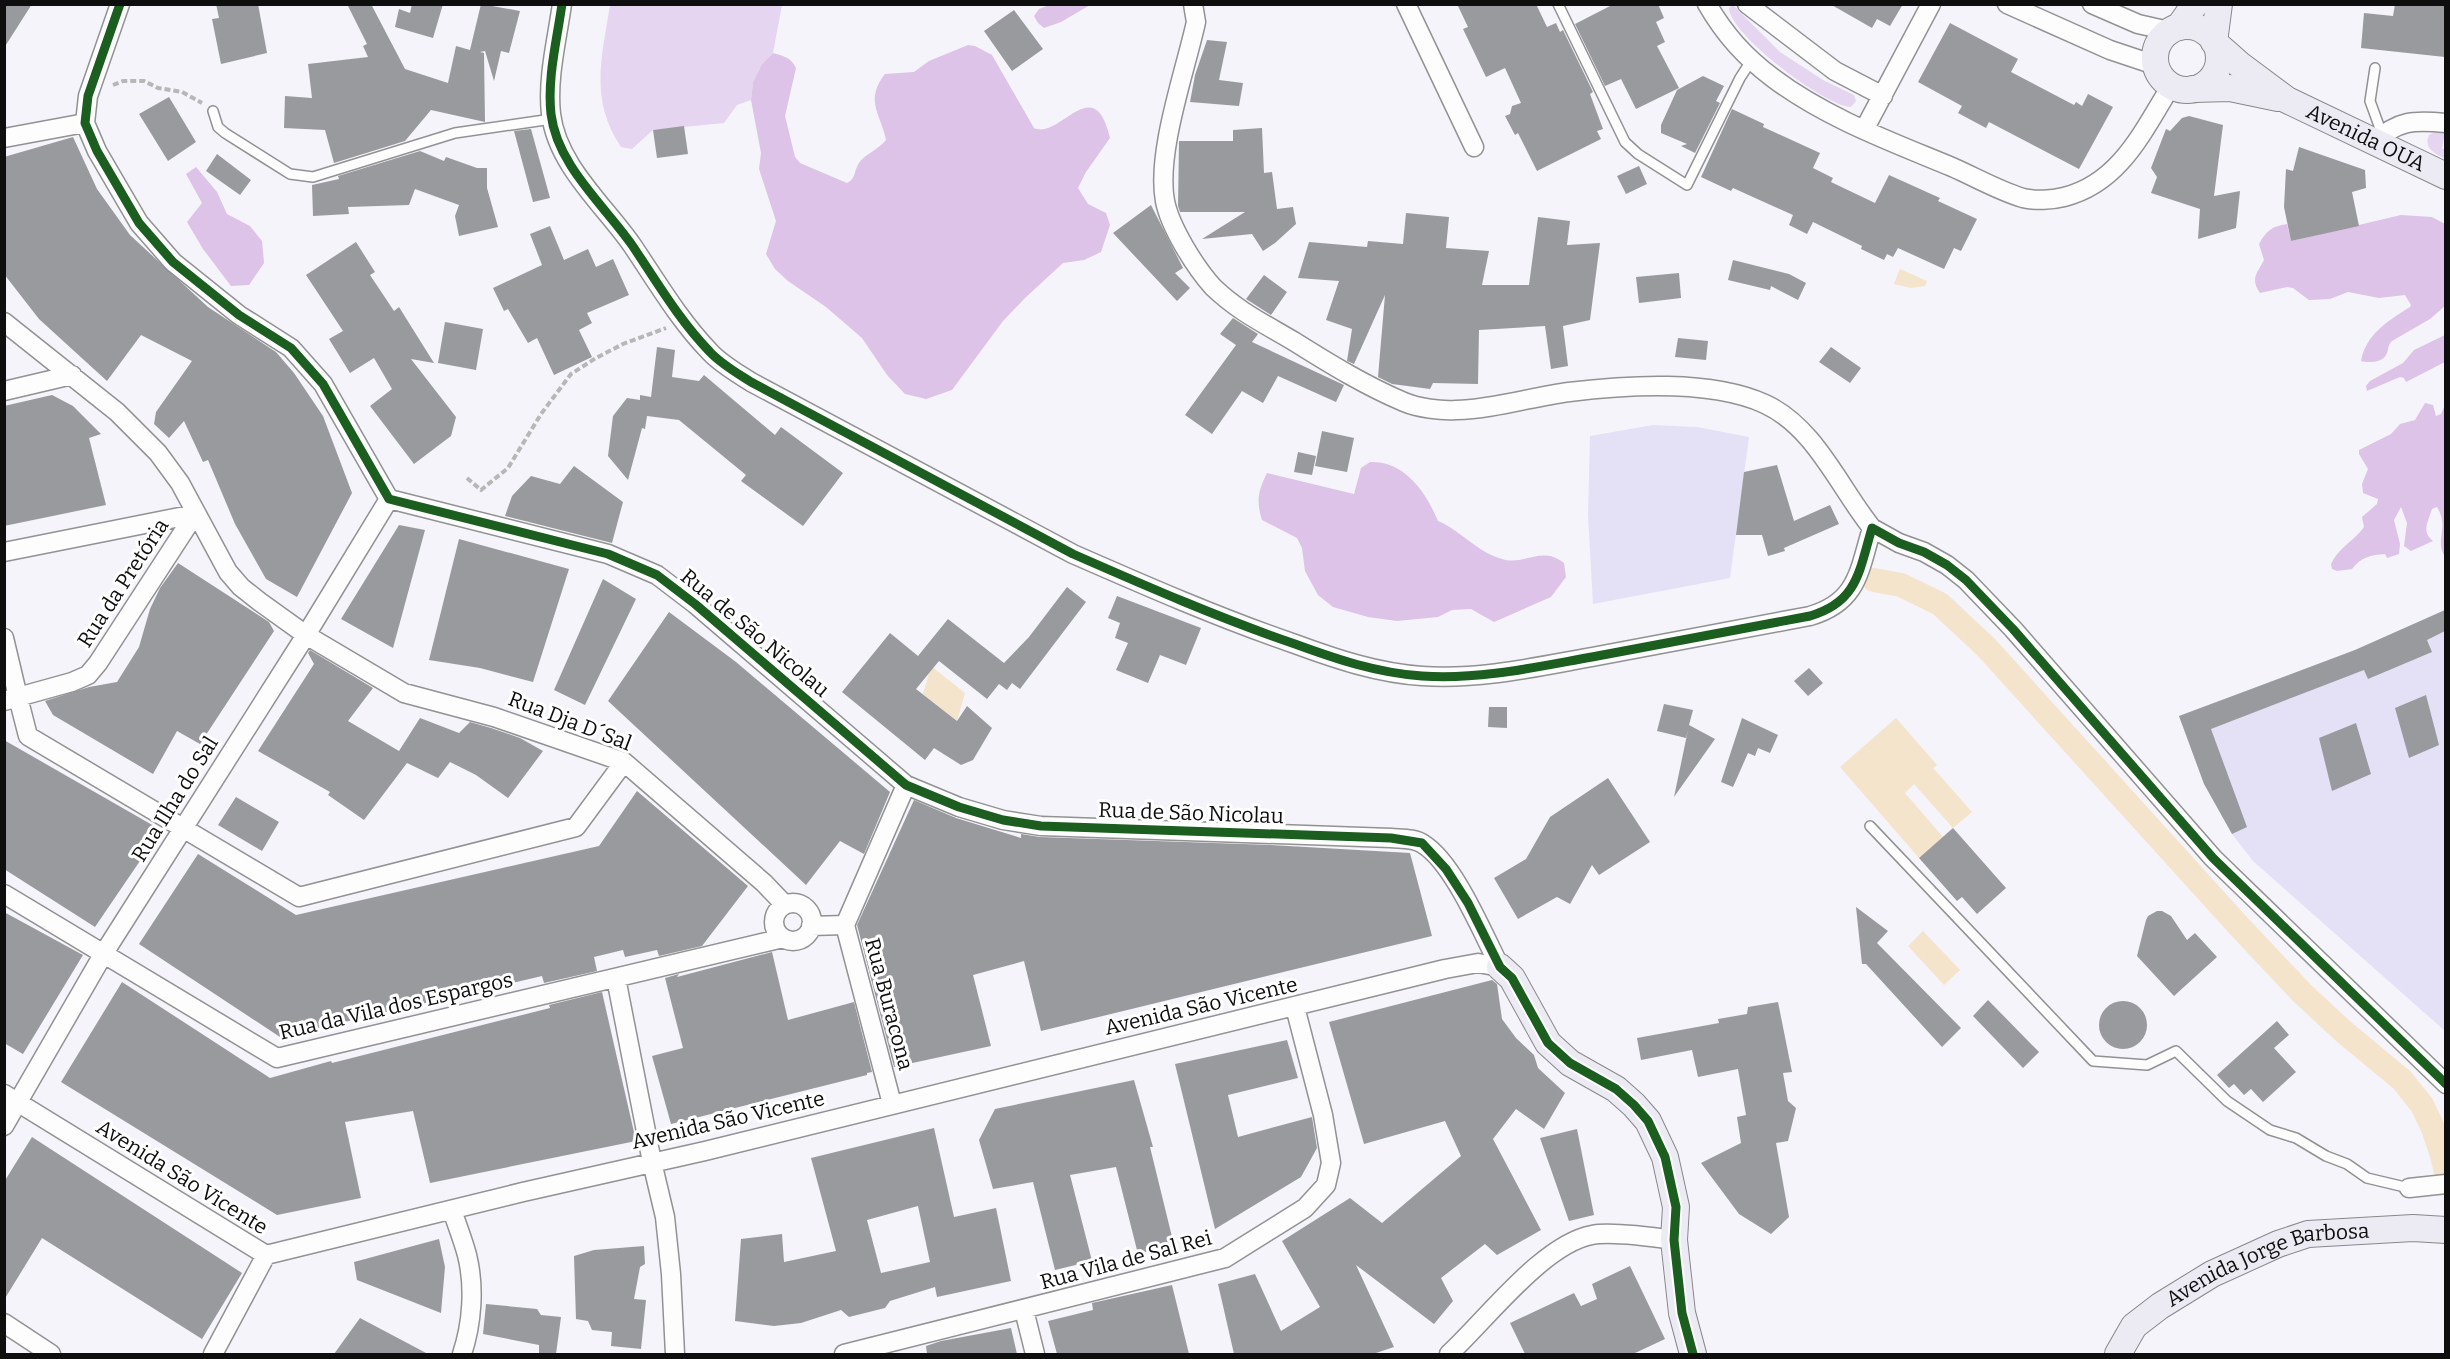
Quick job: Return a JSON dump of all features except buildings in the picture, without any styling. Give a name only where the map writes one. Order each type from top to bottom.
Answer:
[{"type":"street","points":[[120,4],[88,96],[85,123],[97,152],[139,223],[173,262],[239,315],[291,348],[322,384],[388,499]]},
{"type":"street","points":[[562,4],[551,90],[552,119],[558,139],[571,166],[630,243],[684,322],[711,354],[751,382],[1072,554],[1246,627],[1374,670],[1448,677],[1503,673],[1828,611],[1842,602],[1851,590],[1859,572],[1872,528]]},
{"type":"street","points":[[1193,4],[1196,22],[1167,143],[1163,178],[1165,199],[1175,227],[1200,269],[1212,285],[1239,310],[1362,382],[1407,404],[1453,410],[1569,392],[1663,386],[1704,389],[1752,398],[1790,418],[1818,451],[1872,528],[1899,543],[1924,552],[1966,580],[2013,629],[2213,858],[2445,1084]]},
{"type":"street","points":[[1406,4],[1474,147]]},
{"type":"street","points":[[1707,4],[1729,39],[1751,61],[1802,97],[1864,130],[2024,198],[2062,198],[2080,192],[2118,167],[2181,87],[2210,79],[2216,71],[2219,53],[2208,34],[2199,28],[2174,29],[2138,24],[2092,4]]},
{"type":"street","points":[[1747,4],[1835,71],[1883,96]]},
{"type":"street","points":[[1864,130],[1931,4]]},
{"type":"street","points":[[2007,4],[2110,50],[2155,65]]},
{"type":"street","points":[[2181,87],[2158,74],[2155,65],[2155,51],[2161,38],[2174,29],[2195,4]]},
{"type":"street","points":[[2214,42],[2219,4]]},
{"type":"street","name":"Avenida OUA","points":[[2214,42],[2287,100]]},
{"type":"street","name":"Avenida OUA","points":[[2181,87],[2230,88],[2287,100],[2378,138],[2445,176]]},
{"type":"street","points":[[2378,138],[2389,129],[2411,122],[2445,123]]},
{"type":"street","points":[[4,138],[85,123]]},
{"type":"street","name":"Rua Dja D´Sal","points":[[4,322],[117,412],[158,453],[180,483],[228,572],[241,586],[306,635],[404,693],[494,717],[624,762],[764,883],[785,905]]},
{"type":"street","points":[[4,391],[72,375]]},
{"type":"street","name":"Rua Ilha do Sal","points":[[4,1126],[11,1098],[306,635],[388,499]]},
{"type":"street","name":"Rua de São Nicolau","points":[[388,499],[608,554],[657,575],[695,604],[906,785],[959,807],[1003,820],[1041,826],[1391,838],[1422,843],[1441,862],[1462,894],[1500,967]]},
{"type":"street","points":[[4,552],[195,514]]},
{"type":"street","name":"Rua da Pretória","points":[[11,699],[72,682],[88,675],[195,514]]},
{"type":"street","points":[[4,638],[11,699],[28,736],[299,897],[576,827],[624,762]]},
{"type":"street","name":"Rua Buracona","points":[[892,1104],[845,925],[906,785]]},
{"type":"street","name":"Rua da Vila dos Espargos","points":[[4,894],[277,1058],[783,938]]},
{"type":"street","points":[[797,904],[810,915],[811,926],[809,932],[800,939],[789,940],[783,938],[776,930],[775,919],[777,913],[785,905],[797,904]]},
{"type":"street","points":[[811,926],[845,925]]},
{"type":"street","name":"Avenida São Vicente","points":[[11,1098],[266,1255],[705,1151],[1445,969],[1478,963],[1500,967]]},
{"type":"street","points":[[1500,967],[1512,978],[1548,1043],[1570,1063],[1616,1089],[1648,1121],[1665,1157],[1670,1174],[1676,1207],[1674,1240],[1682,1313],[1693,1354]]},
{"type":"street","points":[[616,978],[665,1217],[671,1274],[675,1354]]},
{"type":"street","name":"Rua Vila de Sal Rei","points":[[844,1354],[1225,1258],[1305,1208],[1326,1185],[1331,1163],[1323,1115],[1295,1007]]},
{"type":"street","points":[[2409,1188],[2445,1184]]},
{"type":"street","points":[[452,1210],[467,1256],[471,1297],[467,1338],[462,1354]]},
{"type":"street","name":"Avenida Jorge Barbosa","points":[[2118,1354],[2134,1326],[2151,1312],[2246,1257],[2308,1234],[2413,1228],[2445,1230]]},
{"type":"street","points":[[1449,1354],[1544,1259],[1562,1246],[1592,1235],[1674,1240]]},
{"type":"street","points":[[213,1354],[266,1255]]},
{"type":"street","points":[[1024,1310],[1035,1354]]},
{"type":"street","points":[[4,1323],[51,1354]]},
{"type":"lane","points":[[1558,4],[1625,142],[1638,154],[1687,185],[1740,78],[1751,61]]},
{"type":"lane","points":[[2375,68],[2370,101],[2378,138]]},
{"type":"lane","points":[[213,111],[218,127],[225,133],[290,174],[313,177],[455,133],[552,119]]},
{"type":"lane","points":[[1870,826],[2093,1060],[2147,1065],[2176,1051],[2227,1101],[2270,1130],[2296,1138],[2326,1156],[2347,1164],[2367,1178],[2409,1188]]},
{"type":"path","points":[[88,96],[123,81],[144,81],[158,88],[182,92],[213,111]]},
{"type":"path","points":[[467,478],[481,490],[508,468],[541,414],[571,374],[623,344],[684,322]]},
{"type":"shaded area","points":[[1052,4],[1090,5],[1061,22],[1044,28],[1034,16],[1039,9]]},
{"type":"shaded area","points":[[610,5],[782,5],[773,53],[762,64],[753,82],[751,100],[737,105],[724,123],[653,130],[632,149],[621,147],[611,129],[601,95],[600,78]]},
{"type":"shaded area","points":[[1733,5],[1780,52],[1823,80],[1854,95],[1856,101],[1851,107],[1838,104],[1781,67],[1761,51],[1733,20],[1729,8]]},
{"type":"shaded area","points":[[968,45],[992,55],[1034,128],[1044,129],[1055,125],[1086,108],[1095,109],[1103,118],[1110,138],[1086,172],[1078,188],[1088,204],[1106,213],[1110,225],[1101,252],[1084,260],[1063,263],[1003,321],[952,390],[926,399],[905,394],[887,375],[862,338],[826,307],[788,281],[775,269],[766,254],[776,221],[759,169],[761,153],[751,100],[753,82],[762,64],[773,53],[792,61],[796,68],[785,116],[795,157],[800,163],[847,183],[852,179],[862,160],[886,140],[875,100],[879,84],[885,74],[914,72],[929,61]]},
{"type":"shaded area","points":[[2440,129],[2445,131],[2442,149],[2445,149],[2445,159],[2431,150],[2428,144],[2429,135]]},
{"type":"shaded area","points":[[196,167],[217,192],[227,214],[250,226],[262,241],[264,263],[249,285],[231,286],[203,249],[187,222],[202,203],[186,174]]},
{"type":"shaded area","points":[[2401,215],[2432,217],[2445,224],[2445,306],[2430,319],[2392,341],[2386,355],[2381,360],[2361,361],[2368,343],[2379,329],[2410,307],[2405,295],[2379,298],[2348,292],[2330,299],[2309,300],[2293,288],[2287,287],[2260,293],[2257,288],[2256,276],[2264,260],[2259,244],[2267,232],[2273,228],[2287,224],[2291,241]]},
{"type":"shaded area","points":[[1900,269],[1927,281],[1925,286],[1911,288],[1894,284]]},
{"type":"shaded area","points":[[2445,335],[2445,362],[2406,382],[2400,377],[2367,391],[2366,386],[2370,381],[2403,363],[2414,350]]},
{"type":"shaded area","points":[[2425,403],[2433,405],[2436,416],[2441,414],[2445,405],[2445,557],[2441,545],[2441,514],[2437,507],[2432,509],[2426,526],[2427,534],[2433,541],[2411,551],[2404,546],[2407,523],[2401,507],[2394,520],[2400,544],[2399,554],[2387,558],[2385,554],[2371,556],[2363,559],[2352,569],[2337,571],[2332,569],[2331,564],[2334,558],[2364,527],[2362,517],[2377,504],[2378,499],[2363,493],[2362,484],[2368,469],[2359,450],[2391,434],[2400,424],[2415,420]]},
{"type":"shaded area","points":[[1653,425],[1697,427],[1749,437],[1730,578],[1593,604],[1588,515],[1590,436]]},
{"type":"shaded area","points":[[1370,462],[1383,463],[1404,473],[1421,490],[1438,521],[1493,556],[1510,560],[1540,556],[1556,558],[1564,563],[1566,577],[1551,597],[1494,622],[1471,609],[1452,610],[1438,617],[1397,621],[1368,617],[1333,607],[1318,595],[1305,571],[1302,548],[1297,538],[1262,520],[1259,507],[1260,491],[1267,473],[1354,494],[1361,468]]},
{"type":"shaded area","points":[[2445,610],[2445,1031],[2253,861],[2232,834],[2205,785],[2179,716],[2355,650]]},
{"type":"shaded area","points":[[931,666],[965,693],[957,721],[923,694]]},
{"type":"shaded area","points":[[1896,718],[1937,765],[1933,768],[1972,812],[1953,828],[1914,784],[1905,793],[1943,837],[1919,858],[1840,767]]},
{"type":"shaded area","points":[[1923,931],[1960,970],[1944,985],[1908,946]]},
{"type":"waterway","points":[[1874,580],[1901,585],[1940,604],[1986,647],[2302,993],[2402,1080],[2422,1105],[2433,1128],[2446,1172]]},
{"type":"cycle path","points":[[120,4],[88,96],[85,123],[97,151],[139,223],[173,262],[239,315],[291,348],[323,384],[389,499],[608,554],[657,575],[695,604],[906,785],[959,807],[1003,820],[1041,826],[1391,838],[1422,843],[1446,869],[1468,903],[1500,967],[1512,978],[1548,1043],[1570,1063],[1616,1089],[1648,1121],[1665,1157],[1676,1207],[1674,1240],[1682,1313],[1693,1354]]},
{"type":"cycle path","points":[[562,4],[551,73],[550,100],[555,133],[562,150],[583,184],[621,230],[688,327],[714,356],[751,382],[1073,554],[1267,634],[1326,655],[1389,672],[1443,677],[1507,672],[1810,616],[1826,610],[1847,593],[1859,571],[1872,528],[1899,543],[1924,552],[1947,565],[1966,580],[2013,629],[2213,858],[2446,1084]]}]
